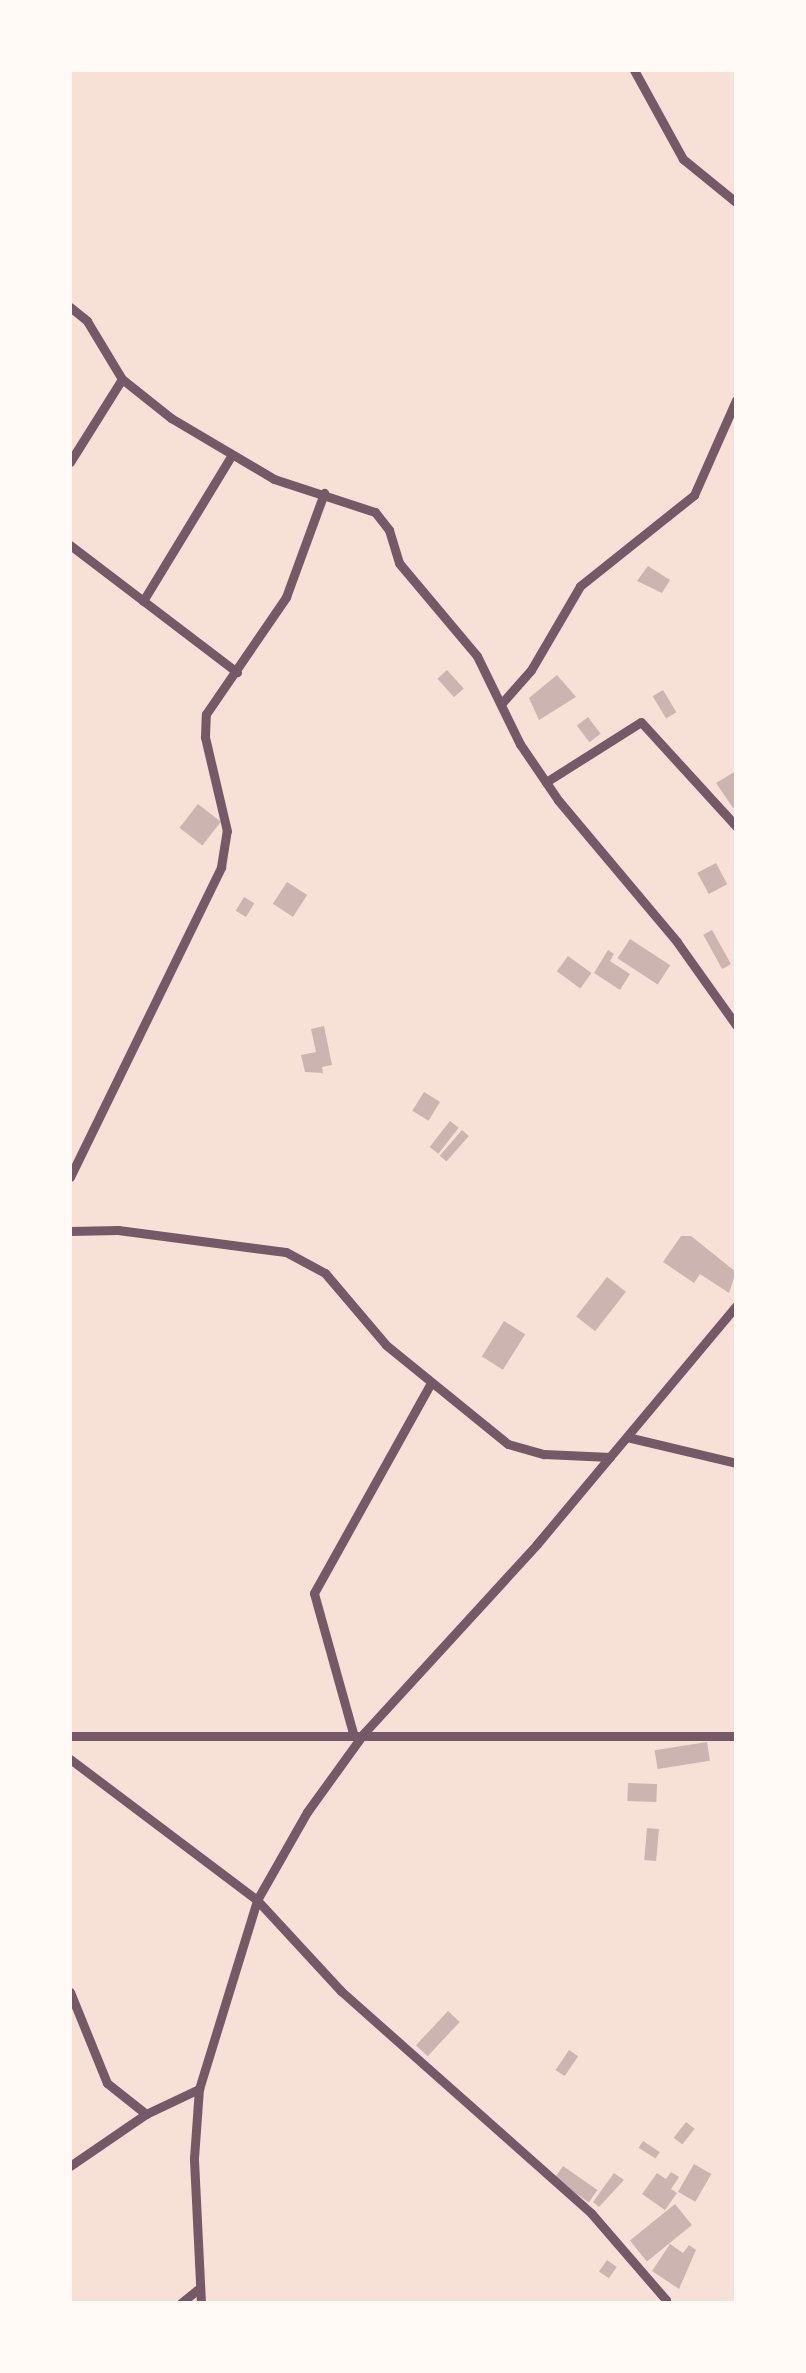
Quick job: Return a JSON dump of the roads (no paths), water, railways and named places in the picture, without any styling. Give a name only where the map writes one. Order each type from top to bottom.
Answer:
[{"type":"street","points":[[634,70],[683,159],[736,202]]},
{"type":"street","points":[[70,307],[87,321],[122,379],[231,456],[300,490],[324,493],[376,512],[389,530],[399,563],[478,656],[546,782],[678,942],[736,1025]]},
{"type":"street","points":[[70,462],[122,379]]},
{"type":"street","points":[[501,704],[532,670],[580,586],[694,495],[736,400]]},
{"type":"street","points":[[143,601],[231,456]]},
{"type":"street","points":[[70,1177],[221,867],[227,831],[205,737],[206,714],[286,598],[324,493]]},
{"type":"street","points":[[70,544],[237,672]]},
{"type":"street","points":[[546,782],[640,722],[736,826]]},
{"type":"street","points":[[70,1231],[118,1230],[286,1252],[325,1273],[386,1345],[508,1444],[544,1454],[610,1457]]},
{"type":"street","points":[[201,2303],[197,2290],[199,2089],[257,1900],[306,1812],[358,1733],[610,1457],[736,1306]]},
{"type":"street","points":[[358,1733],[314,1593],[432,1382]]},
{"type":"street","points":[[626,1438],[736,1464]]},
{"type":"street","points":[[70,1736],[736,1736]]},
{"type":"street","points":[[70,1758],[257,1900],[341,1991],[591,2213],[666,2300]]},
{"type":"street","points":[[70,1992],[107,2083],[146,2114]]},
{"type":"street","points":[[70,2166],[146,2114],[199,2089]]},
{"type":"street","points":[[181,2303],[197,2290]]}]
